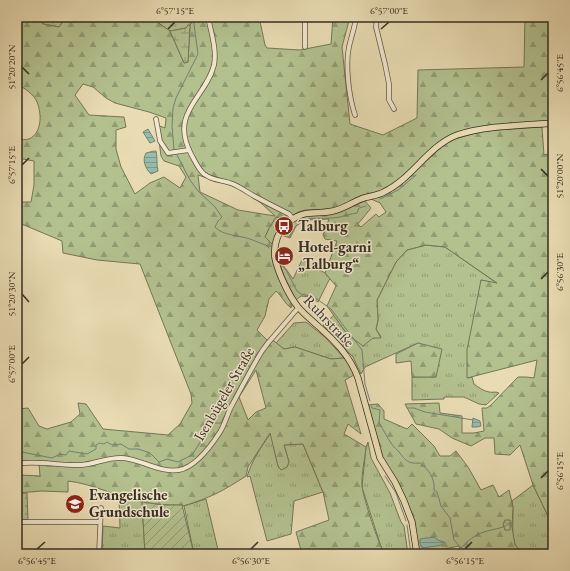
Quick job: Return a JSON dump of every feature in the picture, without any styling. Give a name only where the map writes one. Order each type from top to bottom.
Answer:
[{"type":"main road","name":"Ruhrstraße","points":[[417,554],[412,522],[404,501],[380,458],[353,365],[345,353],[331,338],[298,308],[277,266],[275,248],[278,236],[293,219],[307,212],[331,212],[339,210],[362,199],[382,193],[406,177],[436,147],[448,139],[483,129],[553,123]]},
{"type":"street","points":[[208,17],[213,44],[214,60],[211,73],[189,108],[185,121],[185,133],[189,150],[204,174],[214,180],[232,184],[289,214],[293,219]]},
{"type":"street","points":[[305,17],[305,47]]},
{"type":"street","points":[[355,115],[350,102],[348,49],[356,17]]},
{"type":"street","points":[[376,17],[376,27],[389,84],[389,100],[394,109]]},
{"type":"street","points":[[156,119],[161,145],[168,153],[189,150]]},
{"type":"street","name":"Isenbügeler Straße","points":[[17,464],[82,465],[115,458],[124,458],[155,468],[168,470],[178,470],[187,467],[195,462],[220,432],[230,409],[262,351],[298,308]]},
{"type":"street","points":[[99,554],[101,508]]},
{"type":"street","points":[[17,522],[100,522]]},
{"type":"green space","points":[[17,17],[37,17],[43,24],[59,27],[66,17],[157,17],[157,22],[170,31],[184,63],[188,62],[190,25],[197,18],[259,17],[267,48],[300,50],[331,44],[333,17],[350,17],[342,47],[350,124],[383,135],[417,118],[418,70],[524,67],[525,17],[553,17],[553,121],[454,134],[403,177],[382,190],[360,196],[339,207],[330,209],[305,210],[298,212],[289,219],[276,217],[265,237],[273,245],[272,251],[293,303],[291,308],[276,291],[269,299],[265,316],[257,330],[267,340],[274,341],[284,349],[295,347],[331,359],[344,358],[349,363],[354,375],[345,380],[361,434],[348,424],[344,434],[366,447],[362,487],[365,501],[385,554],[302,554],[296,532],[329,520],[323,492],[303,444],[284,445],[289,462],[287,467],[281,470],[278,466],[270,433],[248,467],[246,476],[216,494],[183,506],[142,502],[87,485],[68,481],[68,492],[42,491],[17,493],[19,475],[40,476],[39,463],[17,465],[17,423],[19,421],[19,409],[28,408],[39,426],[47,429],[71,422],[80,414],[78,403],[86,404],[103,429],[168,435],[180,424],[192,403],[191,394],[140,264],[97,260],[63,253],[62,241],[24,225],[18,224],[17,229],[17,202],[31,202],[34,185],[34,161],[17,157],[17,140],[29,139],[33,136],[39,128],[40,112],[34,96],[17,84]],"holes":[[[83,84],[93,87],[106,98],[115,103],[166,118],[165,128],[157,125],[161,156],[164,161],[179,166],[186,177],[180,188],[164,177],[150,183],[135,194],[121,167],[116,149],[116,130],[126,127],[124,117],[89,115],[75,95]],[[198,175],[239,188],[261,203],[275,216],[238,210],[200,192]],[[256,370],[266,408],[256,412],[248,420],[239,397]]]},
{"type":"green space","points":[[37,17],[66,17],[59,27],[43,24]]},
{"type":"green space","points":[[157,17],[207,17],[207,19],[197,18],[189,24],[187,28],[170,31],[157,22]]},
{"type":"green space","points":[[190,25],[188,62],[184,63],[170,31],[186,28]]},
{"type":"green space","points":[[553,126],[553,147],[550,149],[549,127]]},
{"type":"green space","points":[[542,127],[544,155],[547,154],[553,160],[553,165],[550,166],[553,185],[553,529],[533,485],[520,445],[510,455],[495,454],[494,438],[485,438],[471,446],[452,438],[439,429],[416,424],[405,404],[439,403],[440,413],[462,416],[462,433],[484,431],[482,408],[487,408],[491,405],[518,377],[534,378],[537,360],[467,378],[467,350],[481,280],[497,283],[445,247],[426,245],[407,250],[396,262],[377,300],[378,320],[376,329],[381,338],[373,338],[363,346],[347,334],[327,306],[336,286],[325,273],[337,241],[325,239],[323,235],[329,219],[305,220],[296,226],[290,238],[281,235],[287,227],[300,217],[339,212],[365,201],[371,208],[358,224],[361,227],[376,214],[379,217],[386,212],[380,203],[371,199],[392,190],[411,176],[438,148],[451,140],[483,131]]},
{"type":"green space","points":[[276,217],[289,219],[273,245],[265,237]]},
{"type":"green space","points":[[426,245],[445,247],[498,284],[481,280],[468,378],[472,377],[474,384],[483,390],[499,393],[486,405],[479,404],[464,397],[412,400],[412,377],[436,377],[418,343],[365,367],[361,374],[353,357],[323,325],[334,315],[347,334],[373,338],[381,337],[376,329],[378,320],[377,300],[396,262],[407,250]]},
{"type":"green space","points":[[278,258],[293,279],[302,260],[325,273],[330,278],[318,302],[311,297],[301,296],[296,300],[284,276]]},
{"type":"green space","points":[[306,322],[326,338],[344,358],[331,359],[295,347],[284,349],[276,343],[294,323]]},
{"type":"green space","points":[[418,343],[442,349],[436,377],[412,377],[411,361],[396,363],[396,354]]},
{"type":"green space","points":[[378,404],[384,411],[384,419],[407,429],[412,424],[434,446],[440,456],[450,456],[456,451],[468,467],[481,490],[493,485],[499,497],[509,490],[513,507],[512,527],[515,545],[523,554],[459,554],[459,546],[418,554],[415,524],[379,450],[368,405]]},
{"type":"green space","points":[[271,433],[278,466],[281,470],[287,467],[289,462],[284,445],[303,444],[323,492],[294,501],[291,534],[267,541],[250,476],[247,477],[254,459]]},
{"type":"green space","points":[[368,442],[371,458],[390,493],[404,526],[408,554],[385,554],[382,550],[362,487],[366,447]]},
{"type":"green space","points":[[533,485],[553,529],[553,554],[523,554],[515,544],[513,533],[512,501]]},
{"type":"green space","points":[[19,493],[27,493],[28,520],[17,520],[17,495]]},
{"type":"green space","points":[[119,495],[142,502],[145,554],[102,554],[103,526],[120,528]]},
{"type":"green space","points":[[206,499],[219,554],[194,554],[184,506]]},
{"type":"green space","points":[[142,502],[163,505],[182,505],[194,554],[145,554]]},
{"type":"green space","points":[[505,520],[510,520],[510,530],[505,530],[503,524]]},
{"type":"shaded area","points":[[148,129],[155,141],[150,143],[143,132]]},
{"type":"shaded area","points":[[156,151],[157,154],[158,171],[151,174],[146,167],[144,158],[146,153]]},
{"type":"shaded area","points":[[473,418],[480,421],[481,426],[472,427]]},
{"type":"shaded area","points":[[434,537],[444,542],[442,545],[423,548],[420,544],[420,539]]},
{"type":"waterway","points":[[174,150],[172,126],[173,108],[176,98],[198,54],[193,17]]},
{"type":"waterway","points":[[177,155],[190,180],[198,191],[215,207],[222,217],[215,227],[222,232],[250,239],[268,246],[269,248]]},
{"type":"waterway","points":[[380,199],[398,190],[416,175]]},
{"type":"waterway","points":[[289,237],[298,224],[302,221],[312,218],[341,217],[357,213],[359,208],[366,206]]},
{"type":"waterway","points":[[280,263],[286,270],[297,291],[301,294],[314,297],[331,309],[362,350],[365,384],[370,401]]},
{"type":"waterway","points":[[262,348],[266,342]]},
{"type":"waterway","points":[[243,380],[259,352]]},
{"type":"waterway","points":[[17,451],[52,458],[60,454],[66,455],[69,451],[87,454],[96,449],[96,445],[99,443],[104,444],[107,442],[112,445],[121,444],[129,449],[138,449],[150,453],[159,462],[167,459],[178,462],[192,455],[205,437],[206,433],[215,423],[221,423],[240,385]]},
{"type":"waterway","points":[[371,406],[372,408],[380,410],[379,423],[393,446],[406,460],[413,463],[420,463],[431,475],[434,482],[434,490],[437,492],[441,506],[450,518],[454,540],[463,550],[464,554]]},
{"type":"waterway","points":[[407,408],[414,408],[425,412],[473,420]]},
{"type":"waterway","points":[[385,476],[396,493],[406,521]]},
{"type":"waterway","points":[[461,548],[477,535],[509,524]]},
{"type":"waterway","points":[[407,525],[411,554]]},
{"type":"place","name":"Talburg","points":[[284,226]]},
{"type":"place","name":"Hotel-garni „Talburg“","points":[[284,256]]},
{"type":"place","name":"Evangelische Grundschule","points":[[75,504]]}]
